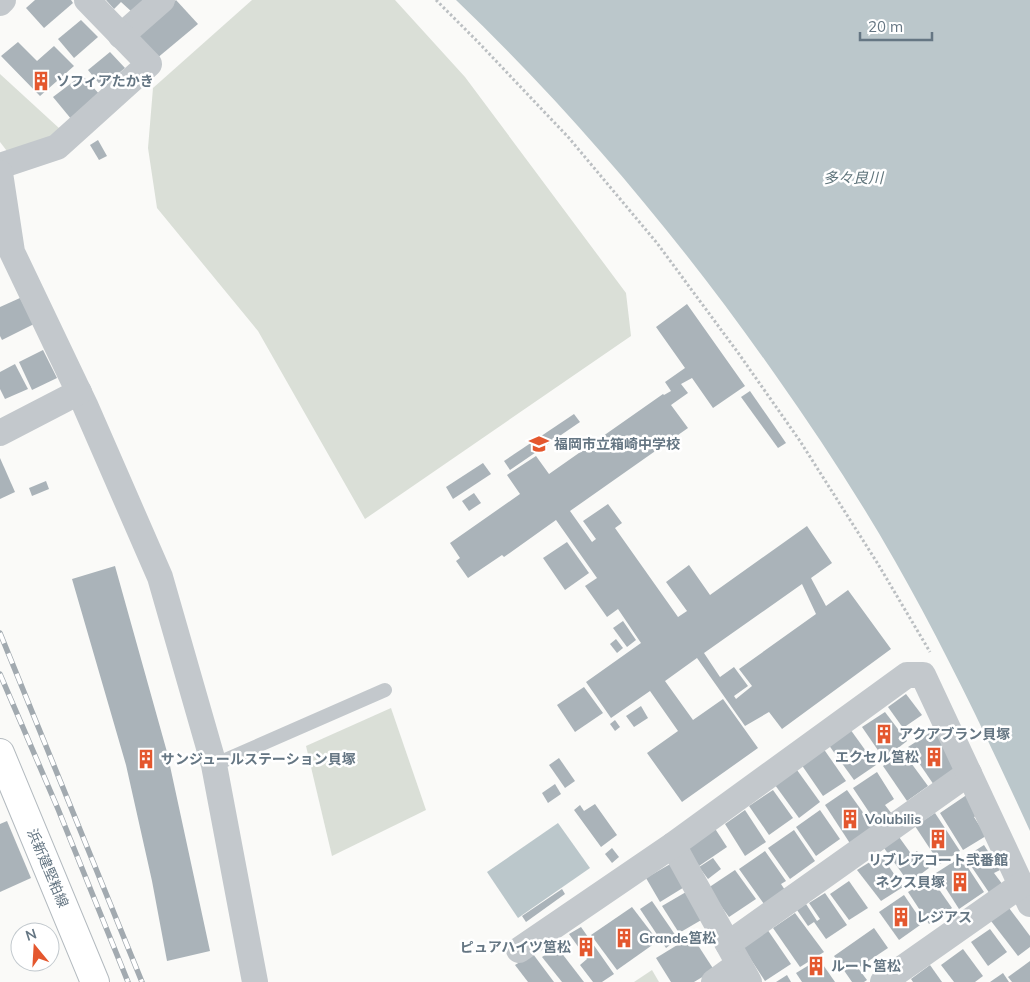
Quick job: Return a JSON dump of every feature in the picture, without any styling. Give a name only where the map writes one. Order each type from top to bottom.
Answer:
[{"type":"main road","name":"浜新建堅粕線","points":[[0,753],[96,982]]},
{"type":"street","points":[[0,3],[3,0]]},
{"type":"street","points":[[0,166],[56,146],[149,64],[87,0]]},
{"type":"street","points":[[121,36],[162,0]]},
{"type":"street","points":[[0,173],[12,252],[79,392],[160,577],[214,765],[254,982]]},
{"type":"street","points":[[0,433],[79,392]]},
{"type":"street","points":[[519,950],[673,845],[907,675],[923,675],[1026,895],[883,982]]},
{"type":"street","points":[[714,982],[969,773]]},
{"type":"street","points":[[673,845],[739,963]]},
{"type":"lane","points":[[214,765],[385,690]]},
{"type":"path","points":[[436,0],[570,138],[657,242],[800,441],[878,564],[934,660]]},
{"type":"shaded area","points":[[252,0],[395,0],[465,77],[626,293],[631,336],[365,519],[258,331],[157,208],[148,148],[153,88]]},
{"type":"shaded area","points":[[0,74],[60,129],[49,141],[10,155],[0,142]]},
{"type":"shaded area","points":[[391,708],[426,810],[332,856],[306,746]]},
{"type":"shaded area","points":[[652,970],[659,982],[634,982]]},
{"type":"water","name":"多々良川","points":[[456,0],[1030,0],[1030,831],[966,694],[913,594],[852,489],[790,396],[701,274],[624,179],[543,87]]},
{"type":"water","points":[[558,823],[590,868],[518,918],[487,872]]},
{"type":"building","points":[[35,0],[71,0],[73,3],[44,28],[26,8]]},
{"type":"building","points":[[106,0],[145,0],[132,12],[121,2],[114,9]]},
{"type":"building","points":[[176,0],[198,24],[156,59],[136,35]]},
{"type":"building","points":[[81,20],[98,37],[74,58],[58,39]]},
{"type":"building","name":"ソフィアたかき","points":[[18,42],[37,61],[54,46],[74,66],[40,96],[1,56]]},
{"type":"building","points":[[110,52],[125,68],[102,87],[88,70]]},
{"type":"building","points":[[82,75],[101,96],[72,120],[53,97]]},
{"type":"building","points":[[98,140],[107,156],[99,160],[90,145]]},
{"type":"building","points":[[20,298],[34,324],[2,340],[0,336],[0,307]]},
{"type":"building","points":[[687,304],[745,386],[713,408],[692,378],[681,384],[688,393],[671,405],[688,428],[570,511],[592,542],[596,539],[583,521],[608,504],[622,523],[615,528],[678,617],[687,611],[666,582],[689,565],[710,595],[807,526],[832,563],[811,578],[826,606],[848,590],[891,649],[782,729],[769,712],[745,726],[697,658],[665,681],[693,720],[723,699],[758,748],[682,802],[647,753],[678,731],[650,691],[611,718],[586,682],[641,643],[618,609],[607,617],[585,586],[597,578],[556,520],[504,557],[502,555],[468,578],[456,561],[460,558],[450,543],[520,494],[507,475],[536,456],[549,474],[663,394],[671,391],[665,382],[685,368],[656,327]],"holes":[[[802,584],[816,614],[739,669],[752,686],[736,699],[734,696],[748,686],[734,667],[720,677],[704,653]]]},
{"type":"building","points":[[43,350],[57,378],[32,390],[19,362]]},
{"type":"building","points":[[15,364],[28,389],[5,399],[0,389],[0,372]]},
{"type":"building","points":[[750,391],[786,443],[778,448],[741,397]]},
{"type":"building","points":[[574,414],[580,422],[510,470],[504,461]]},
{"type":"building","points":[[0,458],[15,492],[0,499]]},
{"type":"building","points":[[483,463],[491,474],[453,499],[446,487]]},
{"type":"building","points":[[46,481],[49,489],[32,496],[29,488]]},
{"type":"building","points":[[474,493],[481,503],[469,511],[462,501]]},
{"type":"building","points":[[567,542],[589,573],[565,590],[543,558]]},
{"type":"building","name":"サンジュールステーション貝塚","points":[[115,566],[167,752],[210,951],[167,961],[152,881],[126,765],[72,579]]},
{"type":"building","points":[[623,621],[636,640],[627,647],[613,628]]},
{"type":"building","points":[[616,639],[623,648],[617,653],[610,644]]},
{"type":"building","points":[[584,687],[603,713],[575,732],[557,705]]},
{"type":"building","points":[[906,694],[922,715],[903,728],[888,707]]},
{"type":"building","points":[[641,706],[648,718],[634,727],[626,716]]},
{"type":"building","name":"アクアブラン貝塚","points":[[885,712],[907,741],[884,759],[862,727]]},
{"type":"building","points":[[615,720],[620,727],[615,731],[610,724]]},
{"type":"building","points":[[850,729],[876,765],[854,780],[828,744]]},
{"type":"building","name":"エクセル筥松","points":[[934,730],[959,767],[934,785],[908,747]]},
{"type":"building","points":[[823,748],[846,781],[823,796],[801,764]]},
{"type":"building","points":[[903,752],[928,786],[907,801],[883,766]]},
{"type":"building","points":[[559,758],[575,781],[565,788],[549,765]]},
{"type":"building","points":[[797,770],[820,802],[799,818],[775,785]]},
{"type":"building","points":[[877,772],[894,799],[885,805],[892,814],[877,824],[853,788]]},
{"type":"building","points":[[555,784],[561,794],[548,803],[542,793]]},
{"type":"building","points":[[773,790],[793,818],[769,835],[749,806]]},
{"type":"building","name":"Volubilis","points":[[847,790],[877,832],[853,848],[825,805]]},
{"type":"building","points":[[968,794],[982,813],[974,817],[986,836],[963,850],[940,813]]},
{"type":"building","points":[[595,804],[617,835],[601,847],[574,810],[580,805],[584,811]]},
{"type":"building","points":[[745,810],[766,842],[745,856],[725,824]]},
{"type":"building","points":[[820,810],[840,839],[816,856],[796,827]]},
{"type":"building","name":"リブレアコート弐番館","points":[[935,813],[960,851],[940,864],[915,826]]},
{"type":"building","points":[[7,821],[31,878],[0,892],[0,824]]},
{"type":"building","points":[[712,824],[727,847],[699,866],[688,850]]},
{"type":"building","points":[[794,830],[815,861],[790,879],[768,848]]},
{"type":"building","points":[[899,837],[912,855],[917,851],[929,868],[909,883],[884,848]]},
{"type":"building","points":[[984,845],[1000,870],[994,873],[1003,885],[990,894],[965,857]]},
{"type":"building","points":[[612,848],[619,857],[612,863],[605,854]]},
{"type":"building","points":[[765,851],[786,881],[781,884],[785,890],[764,904],[739,869]]},
{"type":"building","points":[[881,855],[903,887],[881,901],[857,870]]},
{"type":"building","name":"ネクス貝塚","points":[[961,857],[984,892],[959,909],[936,873]]},
{"type":"building","points":[[713,858],[721,869],[708,879],[699,867]]},
{"type":"building","points":[[672,863],[686,886],[660,902],[646,878]]},
{"type":"building","points":[[735,870],[756,899],[729,917],[708,888]]},
{"type":"building","points":[[931,878],[952,908],[929,924],[908,892]]},
{"type":"building","points":[[849,881],[868,908],[849,920],[830,894]]},
{"type":"building","points":[[562,889],[565,894],[526,922],[522,916]]},
{"type":"building","points":[[686,892],[703,919],[679,933],[662,906]]},
{"type":"building","points":[[825,893],[847,925],[826,939],[814,922],[808,926],[797,910],[806,904],[817,921],[820,919],[809,903]]},
{"type":"building","name":"レジアス","points":[[904,895],[923,923],[899,940],[879,912]]},
{"type":"building","points":[[652,901],[678,939],[666,948],[640,909]]},
{"type":"building","name":"Grande筥松","points":[[632,907],[658,941],[617,970],[591,935]]},
{"type":"building","points":[[1009,908],[1030,936],[1030,947],[1018,956],[991,921]]},
{"type":"building","points":[[795,913],[824,952],[800,967],[773,928]]},
{"type":"building","name":"ピュアハイツ筥松","points":[[581,927],[614,974],[602,982],[593,982],[580,965],[587,959],[569,934]]},
{"type":"building","points":[[874,928],[888,948],[858,968],[867,980],[864,982],[852,982],[834,956]]},
{"type":"building","points":[[767,929],[791,964],[765,981],[742,946]]},
{"type":"building","points":[[990,929],[1007,952],[988,966],[971,942]]},
{"type":"building","points":[[692,936],[714,970],[694,982],[671,982],[656,958]]},
{"type":"building","points":[[557,947],[584,982],[562,982],[542,957]]},
{"type":"building","points":[[963,949],[983,976],[975,982],[954,982],[941,965]]},
{"type":"building","points":[[533,954],[554,982],[528,982],[515,965]]},
{"type":"building","name":"ルート筥松","points":[[819,959],[835,982],[802,982],[796,973]]},
{"type":"building","points":[[1030,961],[1030,982],[1012,982],[1008,977]]},
{"type":"building","points":[[930,965],[942,982],[913,982],[911,979]]},
{"type":"building","points":[[1003,973],[1009,982],[990,982]]},
{"type":"building","points":[[787,975],[791,982],[776,982]]},
{"type":"railway","points":[[0,633],[142,982]]},
{"type":"railway","points":[[0,674],[58,809],[128,982]]},
{"type":"place","name":"ソフィアたかき","points":[[41,81]]},
{"type":"place","name":"福岡市立箱崎中学校","points":[[539,444]]},
{"type":"place","name":"アクアブラン貝塚","points":[[884,734]]},
{"type":"place","name":"エクセル筥松","points":[[934,757]]},
{"type":"place","name":"サンジュールステーション貝塚","points":[[146,759]]},
{"type":"place","name":"Volubilis","points":[[850,819]]},
{"type":"place","name":"リブレアコート弐番館","points":[[938,839]]},
{"type":"place","name":"ネクス貝塚","points":[[960,882]]},
{"type":"place","name":"レジアス","points":[[901,917]]},
{"type":"place","name":"Grande筥松","points":[[624,938]]},
{"type":"place","name":"ピュアハイツ筥松","points":[[586,947]]},
{"type":"place","name":"ルート筥松","points":[[816,966]]}]
